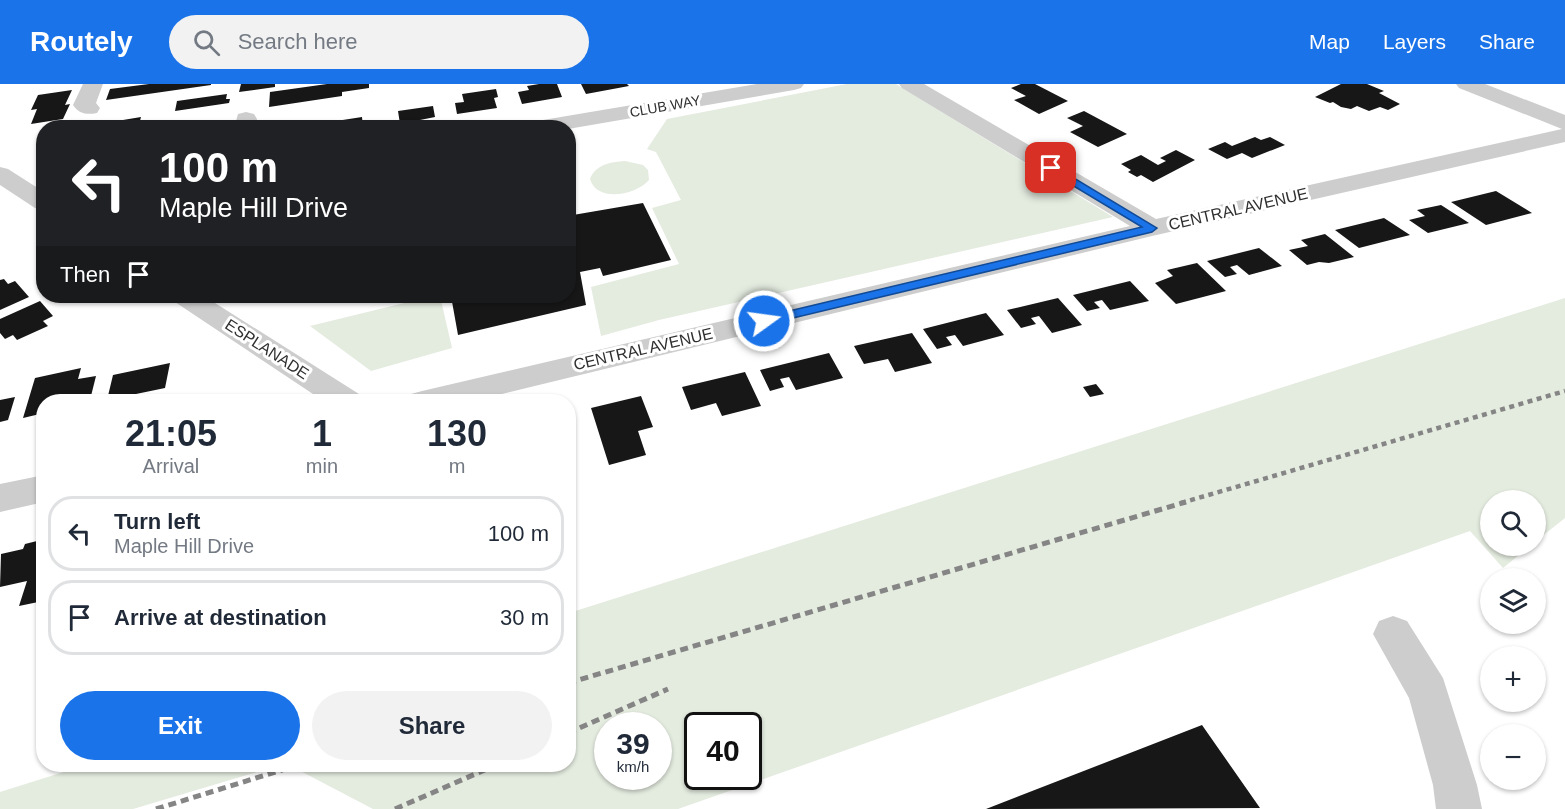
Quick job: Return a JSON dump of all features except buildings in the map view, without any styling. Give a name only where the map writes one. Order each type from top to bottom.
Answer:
[{"type":"street","points":[[89,108],[84,105],[93,84]]},
{"type":"street","name":"CLUB WAY","points":[[576,121],[794,84]]},
{"type":"street","points":[[909,84],[1152,228]]},
{"type":"street","points":[[1466,84],[1565,123]]},
{"type":"street","name":"CENTRAL AVENUE","points":[[456,394],[1152,228],[1565,135]]},
{"type":"street","points":[[0,174],[36,198]]},
{"type":"street","name":"ESPLANADE","points":[[197,303],[336,394]]},
{"type":"street","points":[[0,498],[36,490]]},
{"type":"street","points":[[1393,634],[1428,692],[1455,784],[1459,809]]},
{"type":"shaded area","points":[[847,84],[896,84],[1113,217],[659,320],[601,336],[591,287],[679,264],[652,208],[681,200],[656,152],[647,149],[667,119]]},
{"type":"shaded area","points":[[625,161],[643,165],[648,170],[649,180],[635,190],[626,193],[608,194],[594,187],[590,179],[596,170],[609,163]]},
{"type":"shaded area","points":[[1565,298],[1565,518],[1546,533],[1546,490],[1480,490],[1480,542],[1470,531],[762,780],[762,712],[684,712],[684,790],[732,790],[678,809],[373,809],[302,772],[576,772],[576,611]]},
{"type":"shaded area","points":[[404,303],[442,303],[452,348],[371,371],[310,326]]},
{"type":"shaded area","points":[[1492,556],[1518,556],[1503,568]]},
{"type":"shaded area","points":[[64,772],[257,772],[133,809],[0,809],[0,792]]},
{"type":"railway","points":[[1181,503],[1565,391]]},
{"type":"railway","points":[[576,681],[1186,502]]},
{"type":"railway","points":[[576,729],[668,689]]},
{"type":"railway","points":[[156,809],[275,772]]},
{"type":"railway","points":[[395,809],[480,772]]},
{"type":"route","points":[[764,321],[1152,228],[1051,168]]}]
